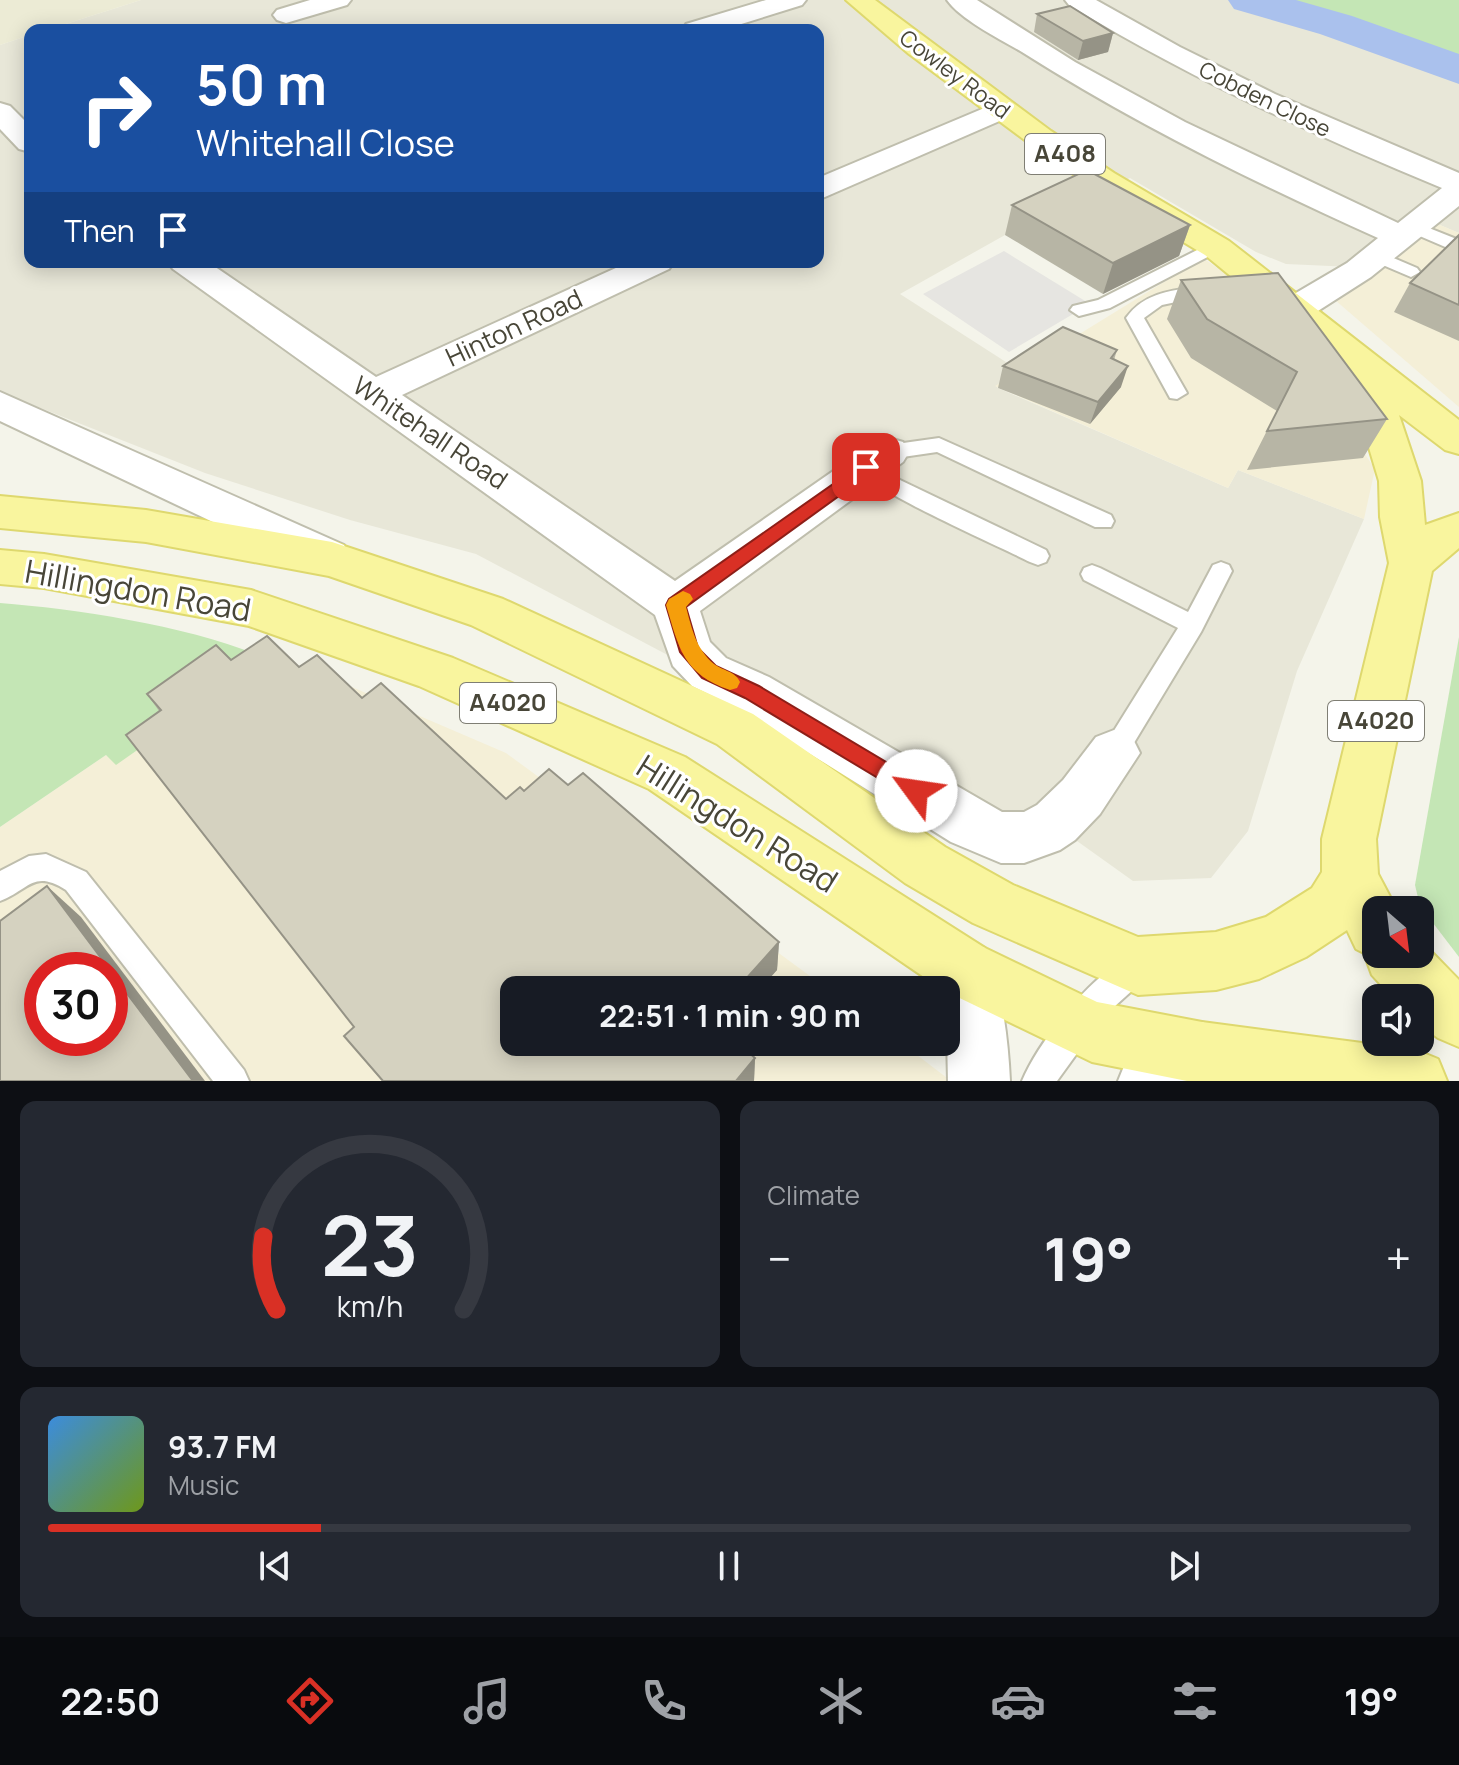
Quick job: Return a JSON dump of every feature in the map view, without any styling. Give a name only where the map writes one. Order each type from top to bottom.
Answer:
[{"type":"main road","name":"Cowley Road","points":[[859,0],[1001,110],[1105,182],[1215,246],[1241,286],[1297,308],[1364,369],[1459,440]]},
{"type":"main road","name":"Cowley Road","points":[[1362,902],[1350,878],[1349,839],[1411,563],[1402,517],[1400,481],[1364,369]]},
{"type":"main road","name":"Hillingdon Road","points":[[0,512],[146,526],[332,559],[487,612],[735,729],[925,865],[993,904],[1138,966],[1216,961],[1259,950],[1286,937],[1332,907],[1350,878]]},
{"type":"main road","points":[[1411,563],[1441,537],[1459,529]]},
{"type":"main road","name":"Hillingdon Road","points":[[0,567],[44,571],[251,608],[436,672],[667,773],[964,969],[1092,1032],[1202,1053],[1416,1081]]},
{"type":"main road","points":[[1406,968],[1429,994],[1459,1017]]},
{"type":"street","points":[[286,15],[338,0]]},
{"type":"street","points":[[715,24],[793,0]]},
{"type":"street","points":[[960,0],[1128,106],[1397,239]]},
{"type":"street","name":"Cobden Close","points":[[1078,0],[1120,26],[1232,84],[1334,133],[1459,187]]},
{"type":"street","points":[[824,187],[1001,110]]},
{"type":"street","points":[[0,112],[24,137]]},
{"type":"street","points":[[1297,308],[1397,239],[1459,187]]},
{"type":"street","name":"Whitehall Road","points":[[193,268],[675,605]]},
{"type":"street","name":"Hinton Road","points":[[371,394],[644,268]]},
{"type":"street","points":[[0,405],[332,559]]},
{"type":"street","points":[[878,460],[675,605],[690,652],[709,672],[752,692],[970,824],[1004,838],[1041,833],[1058,824],[1114,753]]},
{"type":"street","points":[[964,969],[978,1049],[979,1081]]},
{"type":"street","points":[[1149,1081],[1202,1053]]},
{"type":"lane","points":[[1411,272],[1397,239],[1456,245]]},
{"type":"lane","points":[[1079,310],[1104,304],[1215,246]]},
{"type":"lane","points":[[1177,393],[1136,322],[1137,313],[1168,297],[1241,286]]},
{"type":"lane","points":[[1038,556],[893,485],[878,460],[939,445],[1103,521]]},
{"type":"lane","points":[[1114,753],[1193,625],[1221,571]]},
{"type":"lane","points":[[1092,574],[1193,625]]},
{"type":"lane","points":[[0,888],[25,870],[37,866],[53,867],[76,881],[233,1081]]},
{"type":"lane","points":[[1038,1081],[1076,1024],[1111,985],[1138,966]]},
{"type":"shaded area","points":[[0,0],[141,0],[66,24],[24,24],[24,37],[0,45]]},
{"type":"shaded area","points":[[141,0],[1232,0],[1390,51],[1459,77],[1459,233],[1416,215],[1353,267],[1286,264],[1256,252],[1130,178],[1005,235],[900,294],[1020,371],[996,386],[998,388],[1228,488],[1238,470],[1364,519],[1297,671],[1248,831],[1211,878],[1133,881],[1070,836],[1003,858],[679,661],[476,554],[350,520],[205,473],[0,392],[0,45],[24,37],[24,268],[824,268],[824,24],[66,24]]},
{"type":"shaded area","points":[[1416,215],[1459,233],[1459,407],[1320,287]]},
{"type":"shaded area","points":[[1004,251],[1090,304],[1009,352],[923,294]]},
{"type":"shaded area","points":[[1203,258],[1250,291],[1273,318],[1375,469],[1364,519],[1238,470],[1228,488],[995,386]]},
{"type":"shaded area","points":[[267,659],[345,684],[506,753],[810,976],[500,976],[500,1056],[918,1056],[951,1081],[0,1081],[0,827],[106,755],[116,764]]},
{"type":"green space","points":[[1277,0],[1459,0],[1459,59]]},
{"type":"green space","points":[[0,603],[136,621],[206,638],[267,659],[116,765],[106,755],[0,827]]},
{"type":"green space","points":[[1459,637],[1459,957],[1434,924],[1434,896],[1418,896],[1415,885]]},
{"type":"building","points":[[1070,6],[1113,33],[1083,41],[1037,14]]},
{"type":"building","points":[[1087,170],[1190,225],[1113,263],[1012,205]]},
{"type":"building","points":[[1459,235],[1459,305],[1410,283]]},
{"type":"building","points":[[1278,273],[1387,419],[1267,431],[1297,372],[1207,319],[1181,280]]},
{"type":"building","points":[[1063,327],[1117,350],[1111,358],[1128,366],[1098,402],[1003,366]]},
{"type":"building","points":[[267,636],[299,667],[317,655],[362,698],[381,683],[506,799],[520,787],[524,791],[549,769],[568,785],[583,773],[779,942],[749,976],[500,976],[500,1056],[755,1058],[736,1081],[383,1081],[344,1036],[354,1027],[126,735],[161,710],[147,694],[216,645],[231,660]]},
{"type":"building","points":[[47,886],[96,952],[24,952],[24,1056],[128,1056],[128,995],[193,1081],[0,1081],[0,921]]},
{"type":"waterway","points":[[1249,0],[1336,25],[1459,70]]},
{"type":"slow traffic","points":[[683,599],[675,605],[685,628],[690,652],[709,672],[730,682]]},
{"type":"route","points":[[866,467],[675,605],[685,628],[690,652],[709,672],[752,692],[916,791]]}]
